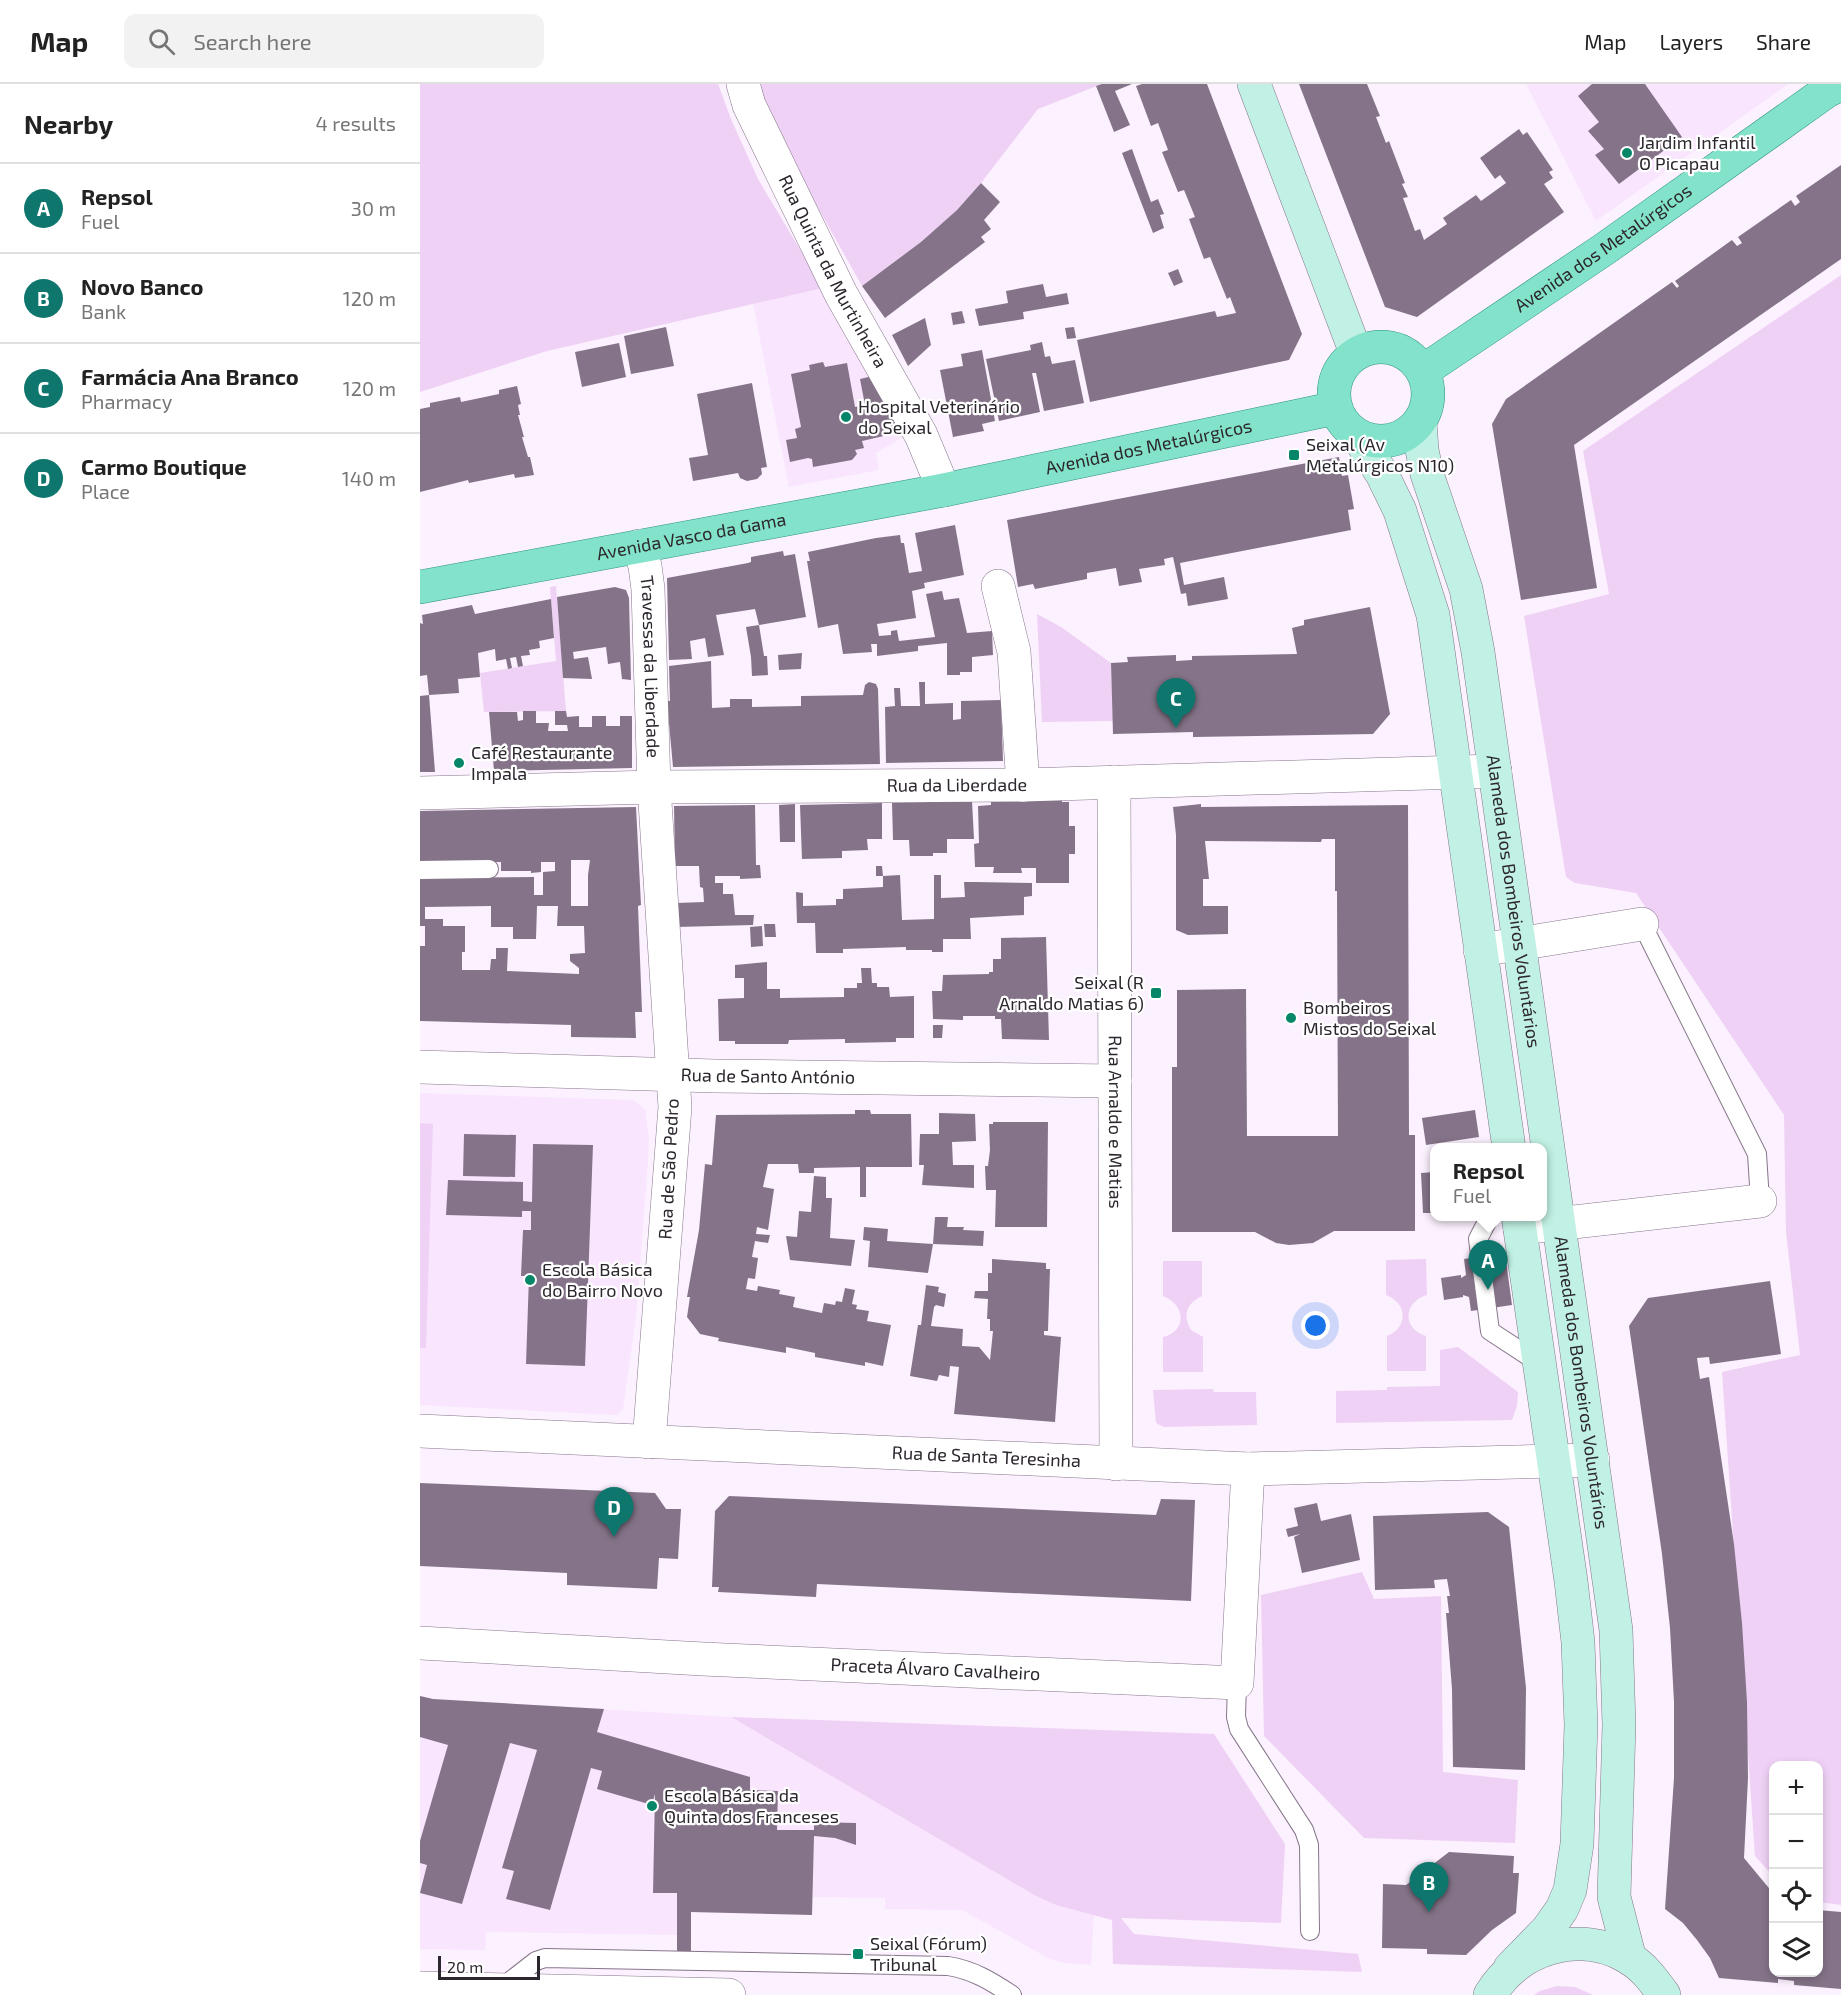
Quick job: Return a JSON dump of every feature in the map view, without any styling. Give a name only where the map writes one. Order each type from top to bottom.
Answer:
[{"type":"main road","points":[[1254,84],[1356,353]]},
{"type":"main road","name":"Avenida dos Metalúrgicos","points":[[1423,371],[1604,250],[1827,91],[1841,84]]},
{"type":"main road","points":[[1357,435],[1373,441],[1390,440],[1407,434],[1420,422],[1427,405],[1428,388],[1423,371],[1410,356],[1393,347],[1374,346],[1356,353],[1344,364],[1336,377],[1334,393],[1336,408],[1344,423],[1357,435],[1382,474],[1400,511],[1434,615],[1508,1143]]},
{"type":"main road","name":"Avenida dos Metalúrgicos","points":[[953,488],[1336,408]]},
{"type":"main road","name":"Alameda dos Bombeiros Voluntários","points":[[1420,422],[1427,474],[1466,589],[1478,652],[1593,1461],[1616,1630],[1619,1725],[1614,1897],[1630,1959]]},
{"type":"main road","name":"Avenida Vasco da Gama","points":[[420,587],[953,488]]},
{"type":"main road","name":"Alameda dos Bombeiros Voluntários","points":[[1510,1221],[1539,1363],[1571,1581],[1578,1642],[1581,1725],[1577,1844],[1570,1890],[1562,1909],[1548,1929],[1510,1968]]},
{"type":"main road","points":[[1490,1995],[1510,1968],[1532,1954],[1556,1945],[1582,1944],[1607,1948],[1630,1959],[1649,1975],[1664,1995]]},
{"type":"street","name":"Rua Quinta da Murtinheira","points":[[743,84],[748,105],[841,294],[953,488]]},
{"type":"street","name":"Travessa da Liberdade","points":[[639,546],[648,589],[654,787]]},
{"type":"street","points":[[998,586],[1014,652],[1023,785]]},
{"type":"street","name":"Rua da Liberdade","points":[[420,793],[654,787],[1023,785],[1495,771]]},
{"type":"street","name":"Rua Arnaldo e Matias","points":[[1114,782],[1116,1464]]},
{"type":"street","name":"Rua de São Pedro","points":[[649,1442],[675,1107],[654,787]]},
{"type":"street","points":[[1480,950],[1642,924]]},
{"type":"street","name":"Rua de Santo António","points":[[420,1067],[673,1075],[1115,1081]]},
{"type":"street","points":[[1526,1221],[1559,1223],[1760,1201]]},
{"type":"street","name":"Rua de Santa Teresinha","points":[[420,1431],[1248,1469],[1593,1461]]},
{"type":"street","points":[[1237,1683],[1248,1469]]},
{"type":"street","name":"Praceta Álvaro Cavalheiro","points":[[420,1643],[1237,1683]]},
{"type":"street","points":[[420,1988],[729,1995]]},
{"type":"lane","points":[[420,870],[489,868]]},
{"type":"lane","points":[[1642,924],[1757,1155],[1760,1201]]},
{"type":"lane","points":[[1508,1221],[1478,1239],[1490,1331],[1539,1363]]},
{"type":"lane","points":[[1237,1683],[1236,1717],[1239,1729],[1304,1830],[1309,1845],[1310,1931]]},
{"type":"lane","points":[[499,1989],[536,1961],[545,1958],[948,1966],[980,1974],[1012,1995]]},
{"type":"shaded area","points":[[420,84],[718,84],[758,179],[823,288],[547,351],[420,392]]},
{"type":"shaded area","points":[[753,84],[1102,84],[1038,109],[981,183],[957,210],[921,242],[862,286],[803,181]]},
{"type":"shaded area","name":"Jardim Infantil O Picapau","points":[[1526,84],[1788,84],[1596,221]]},
{"type":"shaded area","points":[[1841,275],[1841,1905],[1823,1903],[1823,1761],[1769,1761],[1769,1872],[1755,1856],[1722,1372],[1800,1355],[1786,1232],[1784,1115],[1636,893],[1575,883],[1566,877],[1524,616],[1609,594],[1583,451]]},
{"type":"shaded area","points":[[823,288],[873,376],[903,437],[876,453],[879,470],[789,487],[753,304]]},
{"type":"shaded area","points":[[556,586],[566,711],[484,712],[480,673],[556,661],[550,587]]},
{"type":"shaded area","points":[[1037,614],[1061,627],[1111,663],[1113,721],[1042,722]]},
{"type":"shaded area","name":"Escola Básica do Bairro Novo","points":[[420,1093],[631,1100],[637,1102],[645,1110],[649,1139],[636,1318],[623,1409],[617,1415],[420,1405]]},
{"type":"shaded area","points":[[420,1123],[433,1124],[426,1348],[420,1348]]},
{"type":"shaded area","points":[[1426,1259],[1427,1295],[1413,1303],[1409,1322],[1418,1333],[1426,1336],[1426,1371],[1387,1371],[1387,1336],[1399,1327],[1403,1315],[1398,1304],[1386,1295],[1386,1260]]},
{"type":"shaded area","points":[[1163,1261],[1202,1261],[1202,1296],[1190,1306],[1187,1319],[1191,1330],[1203,1337],[1203,1372],[1163,1372],[1163,1337],[1177,1329],[1181,1317],[1176,1305],[1163,1296]]},
{"type":"shaded area","points":[[1458,1347],[1518,1392],[1517,1406],[1512,1420],[1336,1423],[1336,1391],[1440,1386],[1440,1350]]},
{"type":"shaded area","points":[[1213,1389],[1214,1392],[1256,1392],[1257,1425],[1164,1427],[1156,1423],[1153,1390]]},
{"type":"shaded area","points":[[1362,1572],[1374,1599],[1441,1596],[1443,1772],[1518,1780],[1515,1843],[1364,1838],[1264,1736],[1261,1595]]},
{"type":"shaded area","name":"Escola Básica da Quinta dos Franceses","points":[[420,1696],[433,1699],[731,1717],[1036,1896],[1056,1905],[1094,1914],[1091,1965],[1064,1963],[1050,1959],[962,1910],[885,1909],[885,1898],[813,1897],[812,1915],[678,1912],[677,1935],[486,1932],[485,1950],[420,1949]]},
{"type":"shaded area","points":[[731,1717],[1214,1734],[1285,1844],[1281,1923],[1121,1918],[1134,1934],[1358,1954],[1362,1972],[1113,1964],[1112,1920],[1056,1905],[1036,1896]]},
{"type":"shaded area","points":[[1557,1986],[1575,1987],[1593,1995],[1534,1995]]},
{"type":"building","points":[[1132,84],[1115,91],[1130,125],[1114,132],[1096,86]]},
{"type":"building","points":[[1142,84],[1207,84],[1302,334],[1289,360],[1090,402],[1077,340],[1215,311],[1217,317],[1236,313],[1230,297],[1227,299],[1210,257],[1204,259],[1189,219],[1195,217],[1184,190],[1178,192],[1162,152],[1168,150],[1158,123],[1151,126],[1136,86]]},
{"type":"building","points":[[1299,84],[1367,84],[1380,116],[1376,117],[1386,143],[1389,141],[1405,183],[1402,184],[1408,197],[1403,198],[1415,231],[1420,229],[1424,240],[1447,224],[1443,218],[1476,195],[1481,201],[1506,183],[1500,175],[1495,179],[1480,158],[1519,129],[1523,135],[1527,132],[1553,170],[1549,172],[1553,178],[1544,184],[1564,212],[1417,317],[1385,307]]},
{"type":"building","points":[[1592,84],[1645,84],[1682,137],[1619,184],[1595,155],[1604,149],[1588,131],[1599,122],[1578,96]]},
{"type":"building","points":[[1132,149],[1151,202],[1158,199],[1164,214],[1160,215],[1164,228],[1153,233],[1122,153]]},
{"type":"building","points":[[1841,165],[1841,259],[1574,445],[1597,588],[1521,600],[1492,424],[1506,399],[1672,282],[1677,288],[1679,286],[1675,281],[1732,240],[1737,246],[1742,243],[1738,237],[1791,200],[1795,206],[1800,202],[1796,196]]},
{"type":"building","points":[[981,183],[1000,202],[984,220],[991,229],[981,237],[985,242],[885,318],[862,286],[921,242],[957,210]]},
{"type":"building","points":[[1178,269],[1183,282],[1174,286],[1168,273]]},
{"type":"building","points":[[1043,284],[1046,297],[1067,293],[1069,304],[1023,312],[1024,319],[979,326],[975,309],[1008,303],[1006,291]]},
{"type":"building","points":[[962,311],[965,323],[953,325],[951,313]]},
{"type":"building","points":[[925,318],[931,345],[908,366],[892,335]]},
{"type":"building","points":[[666,327],[674,366],[631,374],[624,336]]},
{"type":"building","points":[[1074,327],[1076,338],[1067,339],[1065,328]]},
{"type":"building","points":[[1042,342],[1045,357],[1050,356],[1052,364],[1075,360],[1084,403],[1044,411],[1036,373],[1032,373],[1040,412],[999,421],[986,359],[1031,350],[1030,345]]},
{"type":"building","points":[[619,343],[626,377],[582,387],[575,352]]},
{"type":"building","points":[[982,350],[995,421],[982,424],[984,431],[953,437],[940,370],[963,366],[961,354]]},
{"type":"building","name":"Hospital Veterinário do Seixal","points":[[823,362],[825,367],[847,363],[855,407],[865,405],[860,379],[873,376],[901,432],[862,441],[864,448],[855,450],[857,454],[852,460],[813,467],[812,459],[808,458],[790,462],[786,440],[797,438],[795,429],[801,427],[791,374],[810,370],[809,365]]},
{"type":"building","points":[[752,383],[767,467],[761,468],[762,474],[757,479],[747,481],[740,478],[738,473],[693,481],[689,458],[708,455],[697,394]]},
{"type":"building","points":[[517,386],[521,404],[518,405],[520,415],[518,415],[524,437],[522,437],[534,475],[515,478],[514,474],[469,483],[468,480],[420,492],[420,409],[430,407],[430,403],[460,397],[461,402],[499,394],[499,390]]},
{"type":"building","points":[[1339,457],[1342,476],[1348,475],[1354,509],[1348,510],[1351,530],[1180,563],[1184,585],[1224,577],[1228,599],[1188,606],[1186,593],[1181,594],[1173,557],[1164,559],[1165,565],[1139,569],[1142,582],[1119,586],[1116,568],[1087,573],[1087,579],[1035,589],[1033,584],[1018,587],[1007,520]]},
{"type":"building","points":[[955,525],[964,575],[924,583],[925,588],[912,591],[916,618],[877,624],[879,636],[891,635],[891,631],[897,630],[899,641],[935,637],[926,594],[942,591],[944,600],[959,598],[967,633],[992,631],[993,655],[972,657],[972,672],[947,675],[947,643],[918,646],[918,651],[877,656],[877,644],[871,644],[872,652],[843,654],[838,624],[818,628],[807,561],[810,561],[808,552],[900,535],[901,543],[904,543],[909,573],[922,571],[915,533]]},
{"type":"building","points":[[783,551],[784,556],[795,554],[806,617],[759,625],[755,609],[716,615],[724,655],[708,657],[705,638],[690,641],[692,659],[669,660],[667,578],[748,563],[751,562],[751,557]]},
{"type":"building","points":[[615,587],[626,590],[629,598],[631,680],[622,679],[620,662],[608,664],[606,647],[573,652],[574,659],[588,657],[592,679],[563,678],[557,597]]},
{"type":"building","points":[[551,599],[554,638],[539,641],[540,648],[529,650],[530,655],[521,656],[523,666],[518,667],[516,657],[510,658],[512,668],[508,669],[506,659],[496,661],[495,649],[478,653],[480,677],[458,679],[459,693],[429,695],[427,675],[420,676],[422,615],[472,605],[475,614]]},
{"type":"building","points":[[1370,607],[1390,714],[1373,734],[1193,737],[1193,732],[1113,734],[1111,663],[1128,662],[1127,657],[1176,655],[1176,661],[1192,660],[1192,656],[1297,654],[1292,628],[1304,625],[1304,620]]},
{"type":"building","points":[[759,625],[764,656],[767,656],[768,675],[752,676],[746,627]]},
{"type":"building","points":[[802,653],[801,669],[779,670],[778,655]]},
{"type":"building","points":[[711,661],[712,708],[730,707],[730,699],[752,699],[752,707],[801,706],[801,696],[863,695],[865,685],[869,682],[876,684],[880,764],[673,767],[667,701],[670,701],[669,666]]},
{"type":"building","points":[[919,682],[925,682],[925,704],[953,703],[953,720],[961,719],[961,701],[1001,700],[1003,761],[886,763],[885,707],[895,706],[894,688],[900,688],[901,706],[920,706]]},
{"type":"building","points":[[429,695],[435,772],[420,772],[420,696]]},
{"type":"building","points":[[523,711],[536,711],[536,723],[549,723],[548,731],[568,731],[567,725],[555,725],[555,711],[566,711],[567,717],[579,716],[579,727],[592,727],[592,716],[606,716],[606,726],[620,726],[620,716],[632,716],[632,768],[494,771],[489,712],[517,712],[518,721],[523,720]]},
{"type":"building","points":[[1062,797],[1062,802],[1069,802],[1069,826],[1075,826],[1075,854],[1069,854],[1069,883],[1036,883],[1036,868],[1021,868],[1022,873],[993,873],[994,867],[975,867],[974,844],[979,843],[978,806],[991,805],[991,800]]},
{"type":"building","points":[[972,801],[974,839],[947,839],[947,853],[933,853],[933,856],[910,856],[909,840],[893,840],[892,803]]},
{"type":"building","points":[[882,803],[882,839],[867,839],[868,850],[842,851],[842,858],[802,859],[800,805]]},
{"type":"building","points":[[795,804],[795,842],[780,842],[779,805]]},
{"type":"building","points":[[1201,804],[1201,807],[1408,805],[1409,1135],[1415,1135],[1415,1231],[1334,1231],[1313,1243],[1289,1245],[1276,1243],[1255,1232],[1172,1232],[1172,1067],[1177,1067],[1177,990],[1246,989],[1247,1136],[1338,1136],[1335,839],[1322,839],[1321,842],[1205,841],[1209,879],[1203,879],[1203,906],[1228,906],[1228,934],[1188,935],[1176,930],[1176,835],[1173,807]]},
{"type":"building","points":[[755,805],[756,865],[760,865],[761,878],[740,879],[740,876],[715,876],[715,883],[723,883],[723,894],[733,894],[735,915],[754,915],[753,925],[676,927],[676,903],[704,902],[703,888],[700,887],[699,866],[675,866],[674,806]]},
{"type":"building","points":[[636,807],[641,905],[638,906],[642,1012],[635,1012],[636,1038],[571,1037],[571,1025],[420,1021],[420,946],[425,946],[425,926],[420,926],[420,878],[534,877],[534,895],[543,895],[543,872],[555,871],[555,862],[541,862],[541,872],[531,873],[531,871],[501,871],[501,862],[420,863],[420,811]],"holes":[[[571,860],[590,860],[588,906],[571,906]],[[491,906],[491,927],[513,927],[513,939],[536,939],[537,906],[558,906],[557,926],[584,926],[585,953],[570,954],[570,961],[579,968],[579,974],[507,971],[508,948],[496,948],[496,959],[491,959],[490,970],[462,970],[465,926],[443,926],[443,919],[425,919],[425,907]]]},
{"type":"building","points":[[876,866],[882,866],[883,876],[876,876]]},
{"type":"building","points":[[900,875],[902,920],[934,919],[934,875],[941,875],[941,898],[965,897],[964,882],[1032,883],[1032,896],[1024,897],[1024,915],[970,918],[971,939],[943,939],[943,952],[906,950],[906,947],[843,949],[843,953],[816,953],[815,923],[797,923],[796,892],[803,893],[803,906],[836,905],[836,899],[843,899],[843,889],[883,887],[883,876]]},
{"type":"building","points":[[764,924],[775,924],[776,937],[765,937]]},
{"type":"building","points":[[762,926],[763,946],[751,947],[750,927]]},
{"type":"building","points":[[1046,937],[1049,1040],[1002,1039],[1001,1019],[995,1019],[995,1016],[963,1016],[963,1020],[933,1019],[932,991],[942,991],[943,975],[989,974],[993,972],[993,959],[1001,959],[1001,938]]},
{"type":"building","points":[[767,962],[767,989],[780,989],[780,998],[844,997],[844,988],[857,988],[857,983],[862,983],[861,968],[871,968],[872,983],[877,983],[877,987],[889,987],[890,997],[914,996],[914,1038],[896,1038],[896,1042],[845,1043],[845,1039],[789,1040],[788,1044],[735,1044],[735,1041],[719,1041],[718,999],[744,998],[744,978],[735,978],[735,965]]},
{"type":"building","points":[[933,1025],[943,1025],[942,1038],[933,1038]]},
{"type":"building","points":[[855,1110],[870,1110],[871,1114],[911,1114],[912,1167],[866,1167],[866,1197],[860,1197],[860,1167],[814,1168],[814,1173],[799,1173],[798,1164],[768,1164],[763,1187],[774,1189],[768,1230],[757,1227],[756,1234],[770,1235],[768,1243],[755,1241],[752,1257],[758,1258],[755,1279],[748,1278],[746,1289],[757,1291],[758,1286],[780,1290],[779,1294],[795,1297],[793,1307],[822,1313],[824,1303],[835,1305],[836,1301],[842,1302],[845,1288],[855,1290],[852,1304],[857,1305],[856,1309],[869,1311],[867,1321],[891,1325],[883,1366],[865,1362],[865,1366],[815,1357],[815,1353],[786,1347],[786,1353],[718,1341],[719,1338],[700,1334],[687,1317],[690,1297],[687,1297],[699,1230],[705,1164],[712,1165],[716,1115],[855,1114]]},
{"type":"building","points":[[1475,1110],[1479,1137],[1426,1145],[1422,1118]]},
{"type":"building","points":[[939,1113],[975,1114],[976,1141],[952,1142],[953,1165],[974,1165],[974,1188],[922,1185],[924,1165],[919,1165],[920,1134],[939,1134]]},
{"type":"building","points":[[993,1122],[1048,1122],[1047,1227],[995,1227],[996,1190],[986,1190],[985,1166],[988,1166],[990,1150],[989,1124]]},
{"type":"building","points":[[464,1134],[516,1135],[515,1177],[463,1176]]},
{"type":"building","points":[[533,1144],[593,1145],[585,1366],[526,1364],[529,1276],[521,1276],[523,1230],[531,1230],[531,1211],[522,1211],[522,1217],[446,1215],[448,1180],[523,1182],[523,1201],[532,1202]]},
{"type":"building","points":[[1430,1172],[1430,1213],[1423,1213],[1421,1173]]},
{"type":"building","points":[[814,1176],[826,1177],[826,1198],[832,1198],[830,1238],[855,1240],[851,1266],[790,1260],[786,1236],[797,1237],[799,1211],[811,1212]]},
{"type":"building","points":[[935,1217],[948,1217],[947,1227],[964,1227],[963,1230],[984,1231],[983,1246],[933,1244]]},
{"type":"building","points":[[864,1227],[888,1229],[887,1241],[933,1244],[928,1273],[868,1267],[870,1241],[863,1240]]},
{"type":"building","points":[[1505,1253],[1512,1305],[1471,1311],[1469,1297],[1463,1295],[1463,1297],[1444,1300],[1441,1278],[1461,1275],[1461,1278],[1466,1275],[1464,1259]]},
{"type":"building","points":[[992,1259],[1046,1263],[1046,1269],[1050,1269],[1048,1331],[1044,1331],[1044,1335],[1061,1337],[1055,1422],[954,1414],[959,1367],[950,1366],[949,1377],[939,1375],[937,1381],[910,1376],[918,1325],[921,1325],[926,1285],[939,1287],[938,1292],[946,1294],[944,1307],[936,1305],[934,1307],[931,1326],[963,1329],[962,1346],[979,1347],[990,1360],[993,1331],[990,1331],[990,1319],[987,1319],[988,1299],[974,1298],[975,1291],[988,1291],[988,1273],[992,1273]]},
{"type":"building","points":[[1770,1281],[1781,1354],[1710,1364],[1709,1357],[1697,1358],[1700,1379],[1709,1377],[1734,1544],[1742,1623],[1747,1702],[1748,1778],[1744,1858],[1769,1888],[1769,1977],[1823,1977],[1823,1910],[1841,1912],[1841,1989],[1794,1985],[1794,1981],[1778,1979],[1778,1983],[1719,1978],[1710,1958],[1697,1940],[1683,1923],[1665,1909],[1674,1778],[1674,1702],[1670,1628],[1662,1554],[1629,1326],[1648,1298]]},
{"type":"building","points":[[420,1483],[655,1493],[666,1509],[681,1509],[678,1559],[659,1558],[657,1589],[567,1585],[567,1573],[420,1566]]},
{"type":"building","points":[[729,1496],[1156,1515],[1161,1499],[1195,1500],[1191,1601],[817,1584],[816,1597],[718,1592],[719,1587],[712,1587],[715,1511]]},
{"type":"building","points":[[1317,1503],[1321,1521],[1351,1514],[1360,1560],[1302,1573],[1294,1537],[1300,1534],[1288,1537],[1286,1529],[1298,1526],[1294,1508]]},
{"type":"building","points":[[1488,1512],[1509,1527],[1526,1688],[1525,1770],[1453,1767],[1452,1689],[1446,1613],[1449,1613],[1447,1596],[1450,1596],[1447,1579],[1434,1580],[1435,1588],[1375,1590],[1373,1516]]},
{"type":"building","points":[[420,1696],[433,1699],[604,1709],[597,1732],[750,1777],[750,1790],[778,1791],[777,1830],[814,1830],[814,1822],[856,1823],[856,1845],[835,1838],[814,1836],[812,1915],[691,1912],[691,1952],[677,1951],[677,1893],[653,1893],[655,1794],[652,1805],[597,1789],[602,1771],[591,1768],[550,1910],[506,1899],[514,1871],[502,1868],[537,1750],[510,1743],[462,1904],[420,1893],[427,1865],[420,1863],[420,1841],[448,1745],[420,1737]]},
{"type":"building","points":[[1449,1852],[1514,1856],[1513,1873],[1519,1873],[1516,1913],[1492,1930],[1466,1955],[1427,1954],[1427,1949],[1382,1948],[1383,1884],[1406,1885]]},
{"type":"place","name":"Jardim Infantil O Picapau","points":[[1627,153]]},
{"type":"place","name":"Hospital Veterinário do Seixal","points":[[846,417]]},
{"type":"place","name":"Seixal (Av Metalúrgicos N10)","points":[[1294,455]]},
{"type":"place","name":"Farmácia Ana Branco","points":[[1176,728]]},
{"type":"place","name":"Café Restaurante Impala","points":[[459,763]]},
{"type":"place","name":"Seixal (R Arnaldo Matias 6)","points":[[1156,993]]},
{"type":"place","name":"Bombeiros Mistos do Seixal","points":[[1291,1018]]},
{"type":"place","name":"Escola Básica do Bairro Novo","points":[[530,1280]]},
{"type":"place","name":"Repsol","points":[[1488,1290]]},
{"type":"place","name":"Carmo Boutique","points":[[614,1537]]},
{"type":"place","name":"Escola Básica da Quinta dos Franceses","points":[[652,1806]]},
{"type":"place","name":"Novo Banco","points":[[1429,1912]]},
{"type":"place","name":"Seixal (Fórum) Tribunal","points":[[858,1954]]}]
